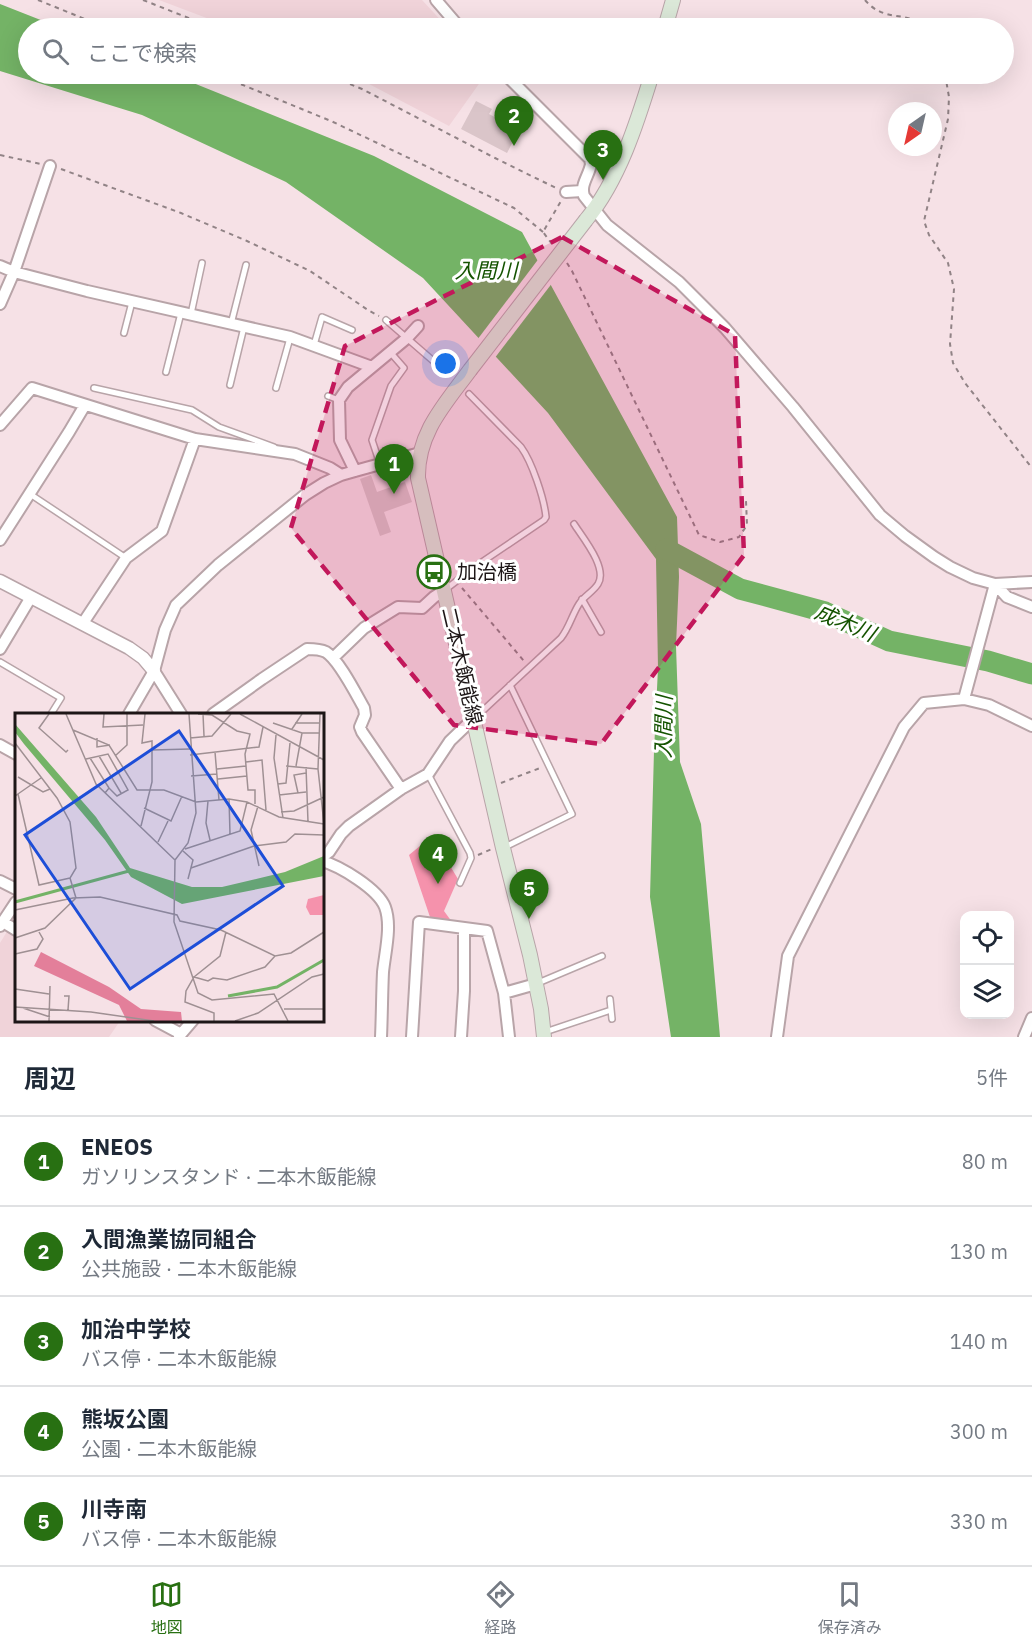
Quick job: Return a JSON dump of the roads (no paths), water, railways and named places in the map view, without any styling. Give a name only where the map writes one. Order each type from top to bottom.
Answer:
[{"type":"main road","points":[[668,18],[673,0]]},
{"type":"main road","name":"二本木飯能線","points":[[544,1035],[536,984],[423,501],[418,477],[420,453],[432,424],[470,370],[605,193],[617,169],[648,84]]},
{"type":"street","points":[[436,0],[451,18]]},
{"type":"street","points":[[515,84],[590,159],[591,164],[582,191],[590,215],[607,225],[679,282],[719,321],[793,407],[880,515],[905,536],[950,567],[973,578],[995,585],[1032,582]]},
{"type":"street","points":[[0,304],[14,272],[50,166]]},
{"type":"street","points":[[566,192],[582,191]]},
{"type":"street","points":[[0,266],[14,272],[132,302],[290,337],[372,367]]},
{"type":"street","points":[[355,471],[340,440],[339,400],[348,387],[407,338],[418,326]]},
{"type":"street","points":[[0,425],[32,388],[195,438],[295,454],[341,475]]},
{"type":"street","points":[[0,540],[85,405]]},
{"type":"street","points":[[83,623],[126,558],[162,531],[195,438]]},
{"type":"street","points":[[130,713],[154,671],[165,630],[176,605],[218,565],[306,495],[341,475],[420,453]]},
{"type":"street","points":[[0,581],[83,623],[143,658],[180,713]]},
{"type":"street","points":[[995,585],[1007,597],[1032,607]]},
{"type":"street","points":[[964,699],[995,585]]},
{"type":"street","points":[[333,658],[363,628],[398,607],[422,608],[445,590]]},
{"type":"street","points":[[0,649],[31,597]]},
{"type":"street","points":[[214,713],[307,649],[326,652],[333,658],[364,708],[365,715],[360,727],[362,732],[401,789]]},
{"type":"street","points":[[777,1037],[788,956],[904,727],[924,703],[964,699],[988,705],[1032,726]]},
{"type":"street","points":[[324,857],[349,826],[401,789],[428,774],[444,749],[474,718]]},
{"type":"street","points":[[0,745],[15,753]]},
{"type":"street","points":[[324,860],[368,887],[380,897],[384,905],[387,924],[381,1037]]},
{"type":"street","points":[[0,881],[15,888]]},
{"type":"street","points":[[15,903],[1,924],[15,930]]},
{"type":"street","points":[[412,1037],[419,921],[486,931],[504,993],[509,1037]]},
{"type":"street","points":[[461,1037],[464,928]]},
{"type":"street","points":[[504,993],[536,984]]},
{"type":"street","points":[[1024,1037],[1032,1018]]},
{"type":"street","points":[[158,1022],[180,1036],[191,1022]]},
{"type":"lane","points":[[166,372],[202,263]]},
{"type":"lane","points":[[231,324],[246,265]]},
{"type":"lane","points":[[124,333],[132,302]]},
{"type":"lane","points":[[314,345],[322,317],[352,330]]},
{"type":"lane","points":[[386,320],[446,372]]},
{"type":"lane","points":[[230,384],[244,327]]},
{"type":"lane","points":[[276,388],[290,337]]},
{"type":"lane","points":[[380,464],[372,440],[391,386],[404,368],[390,352]]},
{"type":"lane","points":[[94,388],[192,410],[219,428],[295,454]]},
{"type":"lane","points":[[445,590],[546,517],[527,455],[469,394]]},
{"type":"lane","points":[[328,396],[339,400]]},
{"type":"lane","points":[[30,493],[126,558]]},
{"type":"lane","points":[[474,718],[561,639],[582,599],[593,591],[600,581],[601,571],[592,551],[574,524]]},
{"type":"lane","points":[[582,599],[601,632]]},
{"type":"lane","points":[[0,662],[61,698],[52,713]]},
{"type":"lane","points":[[503,846],[572,814],[510,685]]},
{"type":"lane","points":[[428,774],[470,853],[471,858],[460,883]]},
{"type":"lane","points":[[536,984],[602,956]]},
{"type":"lane","points":[[610,999],[612,1019]]},
{"type":"lane","points":[[544,1035],[611,1010]]},
{"type":"water","name":"入間川","points":[[0,4],[36,18],[18,18],[18,77],[0,71]]},
{"type":"water","name":"入間川","points":[[42,84],[196,84],[374,156],[522,232],[677,517],[679,577],[676,646],[680,762],[701,824],[720,1037],[671,1037],[650,897],[658,668],[656,559],[548,413],[423,278],[286,182],[142,115]]},
{"type":"waterway","name":"成木川","points":[[666,549],[740,589],[825,612],[889,641],[988,661],[1032,674]]},
{"type":"place","name":"入間漁業協同組合","points":[[514,146]]},
{"type":"place","name":"加治中学校","points":[[603,180]]},
{"type":"place","name":"ENEOS","points":[[394,494]]},
{"type":"place","name":"加治橋","points":[[434,572]]},
{"type":"place","name":"熊坂公園","points":[[438,884]]},
{"type":"place","name":"川寺南","points":[[529,919]]}]
